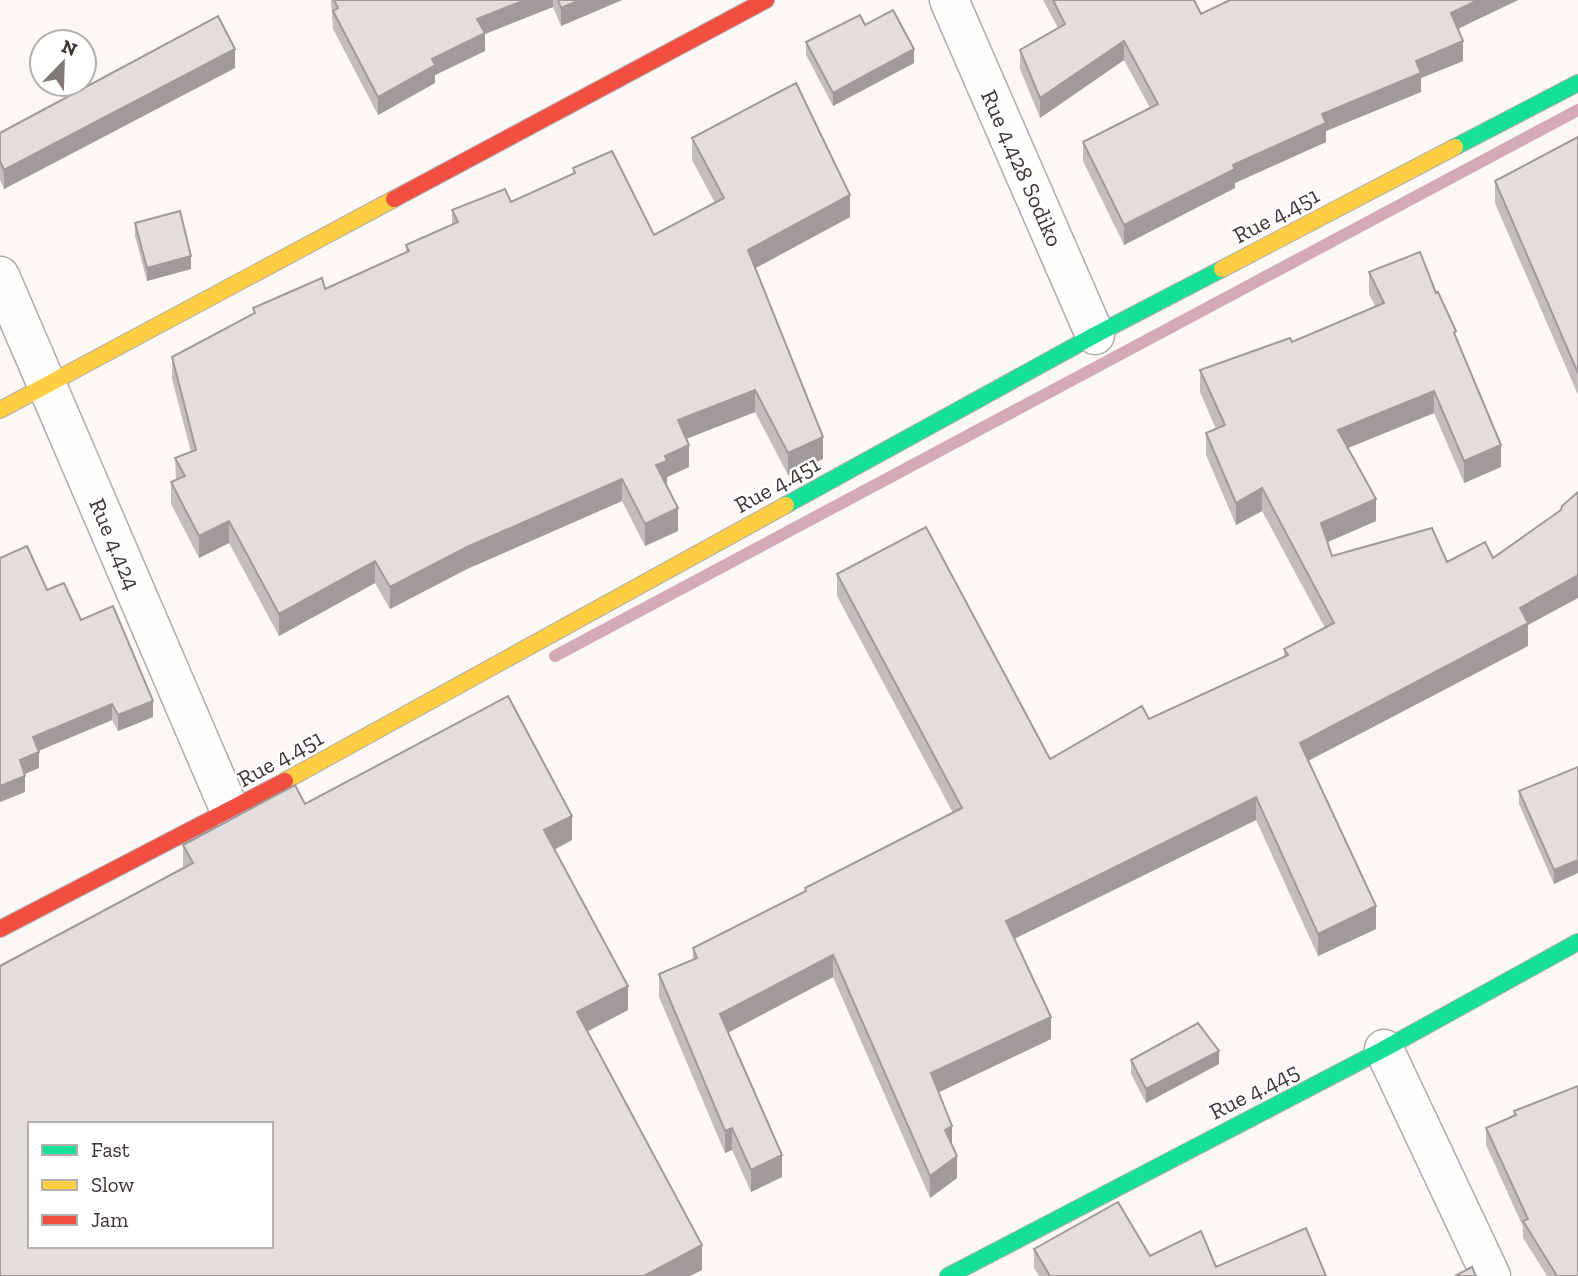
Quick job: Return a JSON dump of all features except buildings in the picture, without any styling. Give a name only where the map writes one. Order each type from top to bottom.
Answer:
[{"type":"street","points":[[0,410],[766,0]]},
{"type":"street","name":"Rue 4.428 Sodiko","points":[[949,0],[1095,335]]},
{"type":"street","name":"Rue 4.451","points":[[0,929],[230,811],[1095,335],[1578,83]]},
{"type":"street","name":"Rue 4.424","points":[[0,276],[230,811]]},
{"type":"street","name":"Rue 4.445","points":[[948,1276],[1384,1049],[1578,942]]},
{"type":"street","points":[[1384,1049],[1491,1276]]},
{"type":"waterway","points":[[555,656],[1578,110]]},
{"type":"traffic: fast","points":[[1455,147],[1578,83]]},
{"type":"traffic: fast","points":[[786,505],[1095,335],[1222,269]]},
{"type":"traffic: fast","points":[[948,1276],[1384,1049],[1578,942]]},
{"type":"traffic: slow","points":[[1222,269],[1455,147]]},
{"type":"traffic: slow","points":[[0,410],[394,199]]},
{"type":"traffic: slow","points":[[285,781],[786,505]]},
{"type":"traffic: jam","points":[[394,199],[766,0]]},
{"type":"traffic: jam","points":[[0,929],[285,781]]}]
